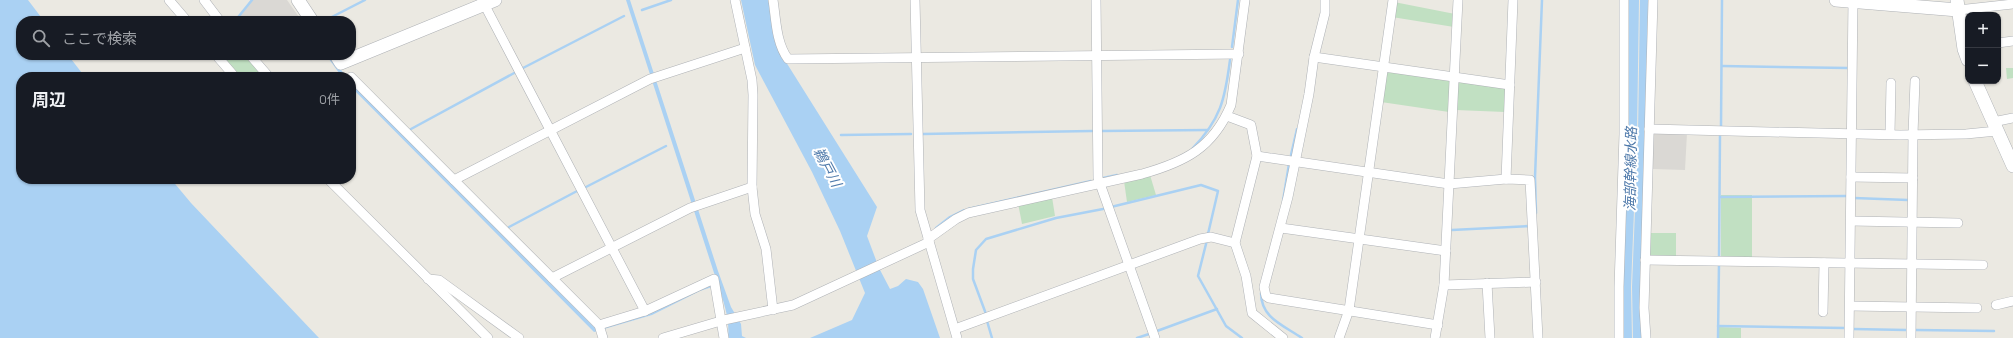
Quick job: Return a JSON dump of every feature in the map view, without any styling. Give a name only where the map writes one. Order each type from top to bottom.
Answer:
[{"type":"street","points":[[169,0],[183,16]]},
{"type":"street","points":[[204,0],[216,16]]},
{"type":"street","points":[[298,0],[309,16]]},
{"type":"street","points":[[735,0],[753,95],[752,187],[755,214],[766,250],[773,310]]},
{"type":"street","points":[[773,0],[780,41],[783,52],[788,59],[1239,54]]},
{"type":"street","points":[[915,0],[918,198],[928,241],[956,333],[1129,265],[1207,237],[1235,243]]},
{"type":"street","points":[[1096,0],[1098,178],[1155,338]]},
{"type":"street","points":[[663,338],[723,320],[793,305],[928,241],[956,219],[968,213],[1142,174],[1186,159],[1212,136],[1226,116],[1231,105],[1245,0]]},
{"type":"street","points":[[1325,0],[1325,14],[1314,57],[1309,94],[1281,228],[1264,287],[1266,296],[1269,298],[1438,325]]},
{"type":"street","points":[[1339,338],[1349,310],[1392,0]]},
{"type":"street","points":[[1436,338],[1444,285],[1458,0]]},
{"type":"street","points":[[1506,179],[1513,0]]},
{"type":"street","points":[[1619,338],[1619,286],[1624,134],[1624,0]]},
{"type":"street","points":[[1646,338],[1644,308],[1653,0]]},
{"type":"street","points":[[1836,0],[1957,5],[2013,4]]},
{"type":"street","points":[[1849,338],[1853,1]]},
{"type":"street","points":[[356,52],[487,2],[550,130],[645,311]]},
{"type":"street","points":[[1957,5],[1966,48]]},
{"type":"street","points":[[2001,43],[2013,41]]},
{"type":"street","points":[[454,180],[654,78],[745,48]]},
{"type":"street","points":[[1314,57],[1510,86]]},
{"type":"street","points":[[220,60],[231,72]]},
{"type":"street","points":[[255,60],[265,72]]},
{"type":"street","points":[[340,60],[348,72]]},
{"type":"street","points":[[356,82],[552,278],[601,332],[714,279],[723,320],[724,338]]},
{"type":"street","points":[[1911,338],[1915,82]]},
{"type":"street","points":[[1890,134],[1891,83]]},
{"type":"street","points":[[1976,84],[2013,166]]},
{"type":"street","points":[[1226,116],[1251,125],[1257,156],[1235,243],[1246,276],[1252,313],[1283,338]]},
{"type":"street","points":[[1649,129],[1852,134],[1966,134],[1995,126],[2013,118]]},
{"type":"street","points":[[1257,156],[1449,184],[1506,179],[1530,180],[1538,338]]},
{"type":"street","points":[[1851,177],[1913,178]]},
{"type":"street","points":[[333,184],[488,338]]},
{"type":"street","points":[[552,278],[695,206],[752,187]]},
{"type":"street","points":[[1851,221],[1958,223]]},
{"type":"street","points":[[1281,228],[1446,251]]},
{"type":"street","points":[[1645,260],[1982,265]]},
{"type":"street","points":[[1823,312],[1824,263]]},
{"type":"street","points":[[428,279],[439,280],[518,338]]},
{"type":"street","points":[[1444,285],[1536,282]]},
{"type":"street","points":[[1487,283],[1490,338]]},
{"type":"street","points":[[1996,305],[2013,301]]},
{"type":"street","points":[[1850,306],[1977,308]]},
{"type":"shaded area","points":[[252,0],[287,0],[298,16],[239,16]]},
{"type":"shaded area","points":[[1656,132],[1687,133],[1685,170],[1653,169],[1653,134]]},
{"type":"green space","points":[[1394,2],[1455,14],[1454,27],[1392,17]]},
{"type":"green space","points":[[225,60],[251,60],[262,72],[236,72]]},
{"type":"green space","points":[[2006,68],[2013,68],[2013,78],[2007,79]]},
{"type":"green space","points":[[1384,72],[1448,79],[1451,82],[1449,112],[1381,102]]},
{"type":"green space","points":[[1459,81],[1505,87],[1507,90],[1505,112],[1456,110],[1456,83]]},
{"type":"green space","points":[[1150,175],[1156,195],[1127,202],[1124,181]]},
{"type":"green space","points":[[1721,195],[1752,195],[1752,259],[1721,259]]},
{"type":"green space","points":[[1052,197],[1055,216],[1022,224],[1018,203]]},
{"type":"green space","points":[[1650,233],[1676,233],[1676,258],[1649,258]]},
{"type":"green space","points":[[1719,327],[1741,328],[1741,338],[1719,338]]},
{"type":"water","points":[[0,0],[28,0],[40,16],[16,16],[16,60],[72,60],[81,72],[16,72],[16,184],[175,184],[191,203],[319,338],[0,338]]},
{"type":"water","points":[[626,0],[630,0],[718,271],[731,307],[741,324],[742,336],[746,338],[728,338],[727,318],[718,285],[700,291],[652,315],[594,332],[356,92],[356,88],[595,328],[716,279]]},
{"type":"water","name":"鵜戸川","points":[[741,0],[770,0],[786,62],[877,207],[867,236],[879,268],[890,289],[898,286],[906,279],[918,282],[923,289],[940,338],[810,338],[852,320],[865,293],[840,231],[812,172],[755,65]]},
{"type":"water","name":"海部幹線水路","points":[[1629,0],[1639,0],[1637,134],[1631,287],[1632,338],[1623,338],[1622,287],[1628,133]]},
{"type":"water","points":[[1640,0],[1648,0],[1646,135],[1640,287],[1642,338],[1633,338],[1632,287],[1638,134]]},
{"type":"water","points":[[330,60],[334,60],[343,72],[338,72]]},
{"type":"waterway","points":[[239,16],[252,0]]},
{"type":"waterway","points":[[334,16],[365,0]]},
{"type":"waterway","points":[[642,10],[671,0]]},
{"type":"waterway","points":[[1232,47],[1238,0]]},
{"type":"waterway","points":[[1536,213],[1535,177],[1542,0]]},
{"type":"waterway","points":[[1721,126],[1722,0]]},
{"type":"waterway","points":[[523,68],[624,16]]},
{"type":"waterway","points":[[1192,149],[1209,128],[1220,108],[1226,86],[1230,60]]},
{"type":"waterway","points":[[1722,66],[1848,68]]},
{"type":"waterway","points":[[411,129],[516,72]]},
{"type":"waterway","points":[[1291,155],[1297,129]]},
{"type":"waterway","points":[[1102,131],[1208,130]]},
{"type":"waterway","points":[[923,134],[1092,131]]},
{"type":"waterway","points":[[841,135],[911,134]]},
{"type":"waterway","points":[[1719,259],[1720,134]]},
{"type":"waterway","points":[[584,188],[666,146]]},
{"type":"waterway","points":[[1283,201],[1289,164]]},
{"type":"waterway","points":[[1103,178],[1117,175]]},
{"type":"waterway","points":[[968,209],[1091,181]]},
{"type":"waterway","points":[[1111,207],[1201,185],[1218,191],[1208,234]]},
{"type":"waterway","points":[[509,227],[579,190]]},
{"type":"waterway","points":[[1720,197],[1847,196]]},
{"type":"waterway","points":[[1854,198],[1908,200]]},
{"type":"waterway","points":[[986,314],[973,279],[976,250],[986,239],[1056,218],[1103,209]]},
{"type":"waterway","points":[[936,228],[950,217],[964,210]]},
{"type":"waterway","points":[[1452,230],[1529,226],[1530,228]]},
{"type":"waterway","points":[[1207,240],[1198,276],[1226,326],[1242,338]]},
{"type":"waterway","points":[[1718,338],[1719,263]]},
{"type":"waterway","points":[[1261,293],[1262,302],[1269,315],[1281,325],[1302,338]]},
{"type":"waterway","points":[[1157,331],[1217,309]]},
{"type":"waterway","points":[[987,321],[992,338]]},
{"type":"waterway","points":[[1718,326],[1846,328]]},
{"type":"waterway","points":[[1853,329],[1906,330]]},
{"type":"waterway","points":[[1916,330],[1994,331]]},
{"type":"waterway","points":[[1137,338],[1149,334]]}]
